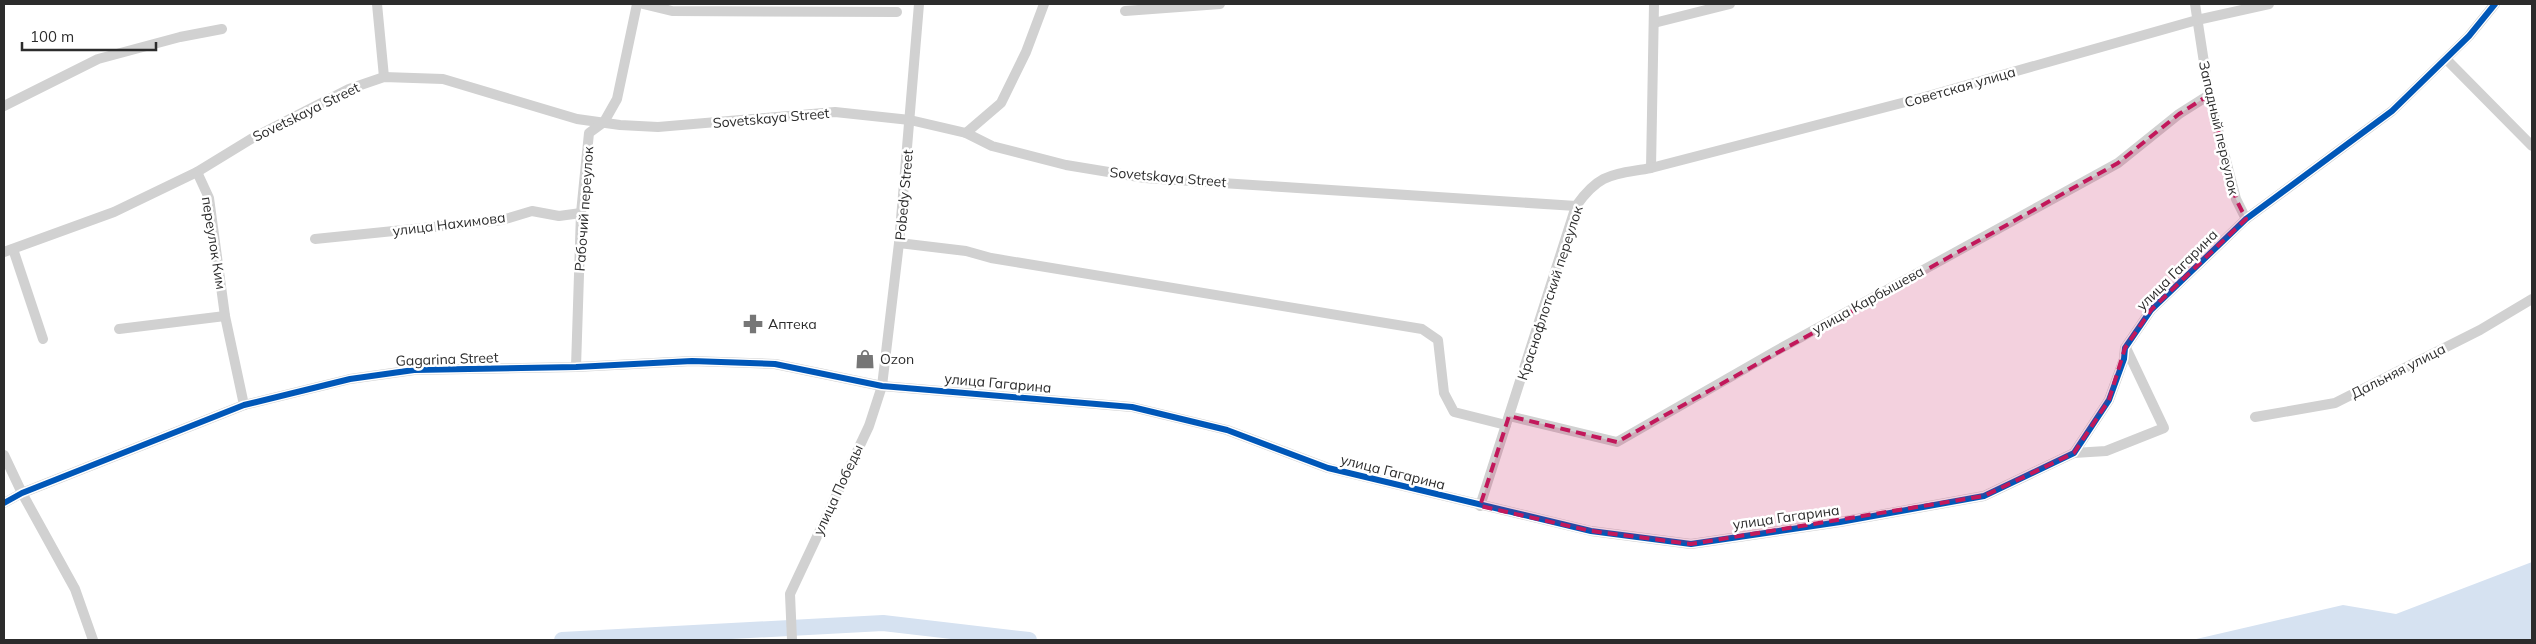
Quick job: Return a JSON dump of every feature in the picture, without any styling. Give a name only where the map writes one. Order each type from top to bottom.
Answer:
[{"type":"street","points":[[377,4],[384,76]]},
{"type":"street","name":"Рабочий переулок","points":[[576,367],[581,213],[589,133],[604,122],[618,99],[637,4]]},
{"type":"street","points":[[642,4],[672,11],[798,7],[897,12]]},
{"type":"street","name":"Pobedy Street","points":[[882,386],[899,243],[919,4]]},
{"type":"street","points":[[966,133],[1001,103],[1026,52],[1044,4]]},
{"type":"street","points":[[1125,10],[1220,4]]},
{"type":"street","points":[[1651,168],[1654,4]]},
{"type":"street","points":[[1654,23],[1730,4]]},
{"type":"street","name":"Западный переулок","points":[[2195,4],[2209,95],[2236,198],[2246,219]]},
{"type":"street","name":"Советская улица","points":[[1651,168],[1921,98],[2196,20],[2269,4]]},
{"type":"street","name":"улица Гагарина","points":[[2074,453],[2109,400],[2124,359],[2125,348],[2151,310],[2246,219],[2392,112],[2469,36],[2495,4]]},
{"type":"street","points":[[4,106],[98,59],[180,37],[222,29]]},
{"type":"street","points":[[2446,59],[2532,146]]},
{"type":"street","name":"Sovetskaya Street","points":[[8,251],[114,212],[198,172],[250,139],[333,97],[384,76],[443,79],[577,119],[604,122],[658,127],[835,112],[910,120],[966,133],[992,146],[1066,165],[1145,178],[1576,206]]},
{"type":"street","name":"улица Карбышева","points":[[899,243],[966,251],[991,258],[1422,329],[1438,340],[1444,393],[1454,412],[1508,420],[1618,442],[1774,352],[2118,164],[2172,119],[2209,95]]},
{"type":"street","name":"Краснофлотский переулок","points":[[1480,506],[1576,206],[1597,182],[1614,175],[1651,168]]},
{"type":"street","name":"переулок Ким","points":[[198,172],[209,198],[224,316],[244,405]]},
{"type":"street","name":"улица Нахимова","points":[[315,239],[502,220],[532,210],[559,216],[581,213]]},
{"type":"street","points":[[8,251],[43,339]]},
{"type":"street","name":"Дальняя улица","points":[[2255,417],[2335,403],[2480,330],[2532,299]]},
{"type":"street","points":[[119,328],[224,316]]},
{"type":"street","name":"улица Гагарина","points":[[882,386],[1132,406],[1227,430],[1328,468],[1480,506],[1591,531],[1691,544],[1840,522],[1984,496],[2074,453],[2106,451],[2164,428],[2125,348]]},
{"type":"street","name":"Gagarina Street","points":[[4,503],[22,493],[244,405],[350,379],[414,370],[576,367],[692,361],[734,362],[775,364],[882,386]]},
{"type":"street","name":"улица Победы","points":[[792,640],[790,594],[869,426],[882,386]]},
{"type":"street","points":[[4,454],[22,493],[75,589],[93,640]]},
{"type":"highlighted area","points":[[2209,95],[2236,199],[2246,219],[2151,310],[2125,348],[2109,400],[2074,453],[1984,496],[1691,544],[1591,531],[1480,506],[1509,416],[1617,442],[2118,163],[2179,114]]},
{"type":"water","points":[[2532,562],[2532,640],[2192,640],[2343,605],[2396,614]]},
{"type":"waterway","points":[[562,640],[883,623],[1029,640]]},
{"type":"cycle path","points":[[4,503],[22,493],[244,405],[350,379],[414,370],[576,367],[692,361],[775,364],[882,386],[1132,407],[1227,430],[1328,468],[1591,531],[1691,544],[1840,522],[1984,496],[2074,453],[2109,400],[2124,359],[2125,348],[2151,310],[2246,219],[2392,111],[2469,36],[2495,4]]},
{"type":"place","name":"Аптека","points":[[753,324]]},
{"type":"place","name":"Ozon","points":[[865,359]]}]
